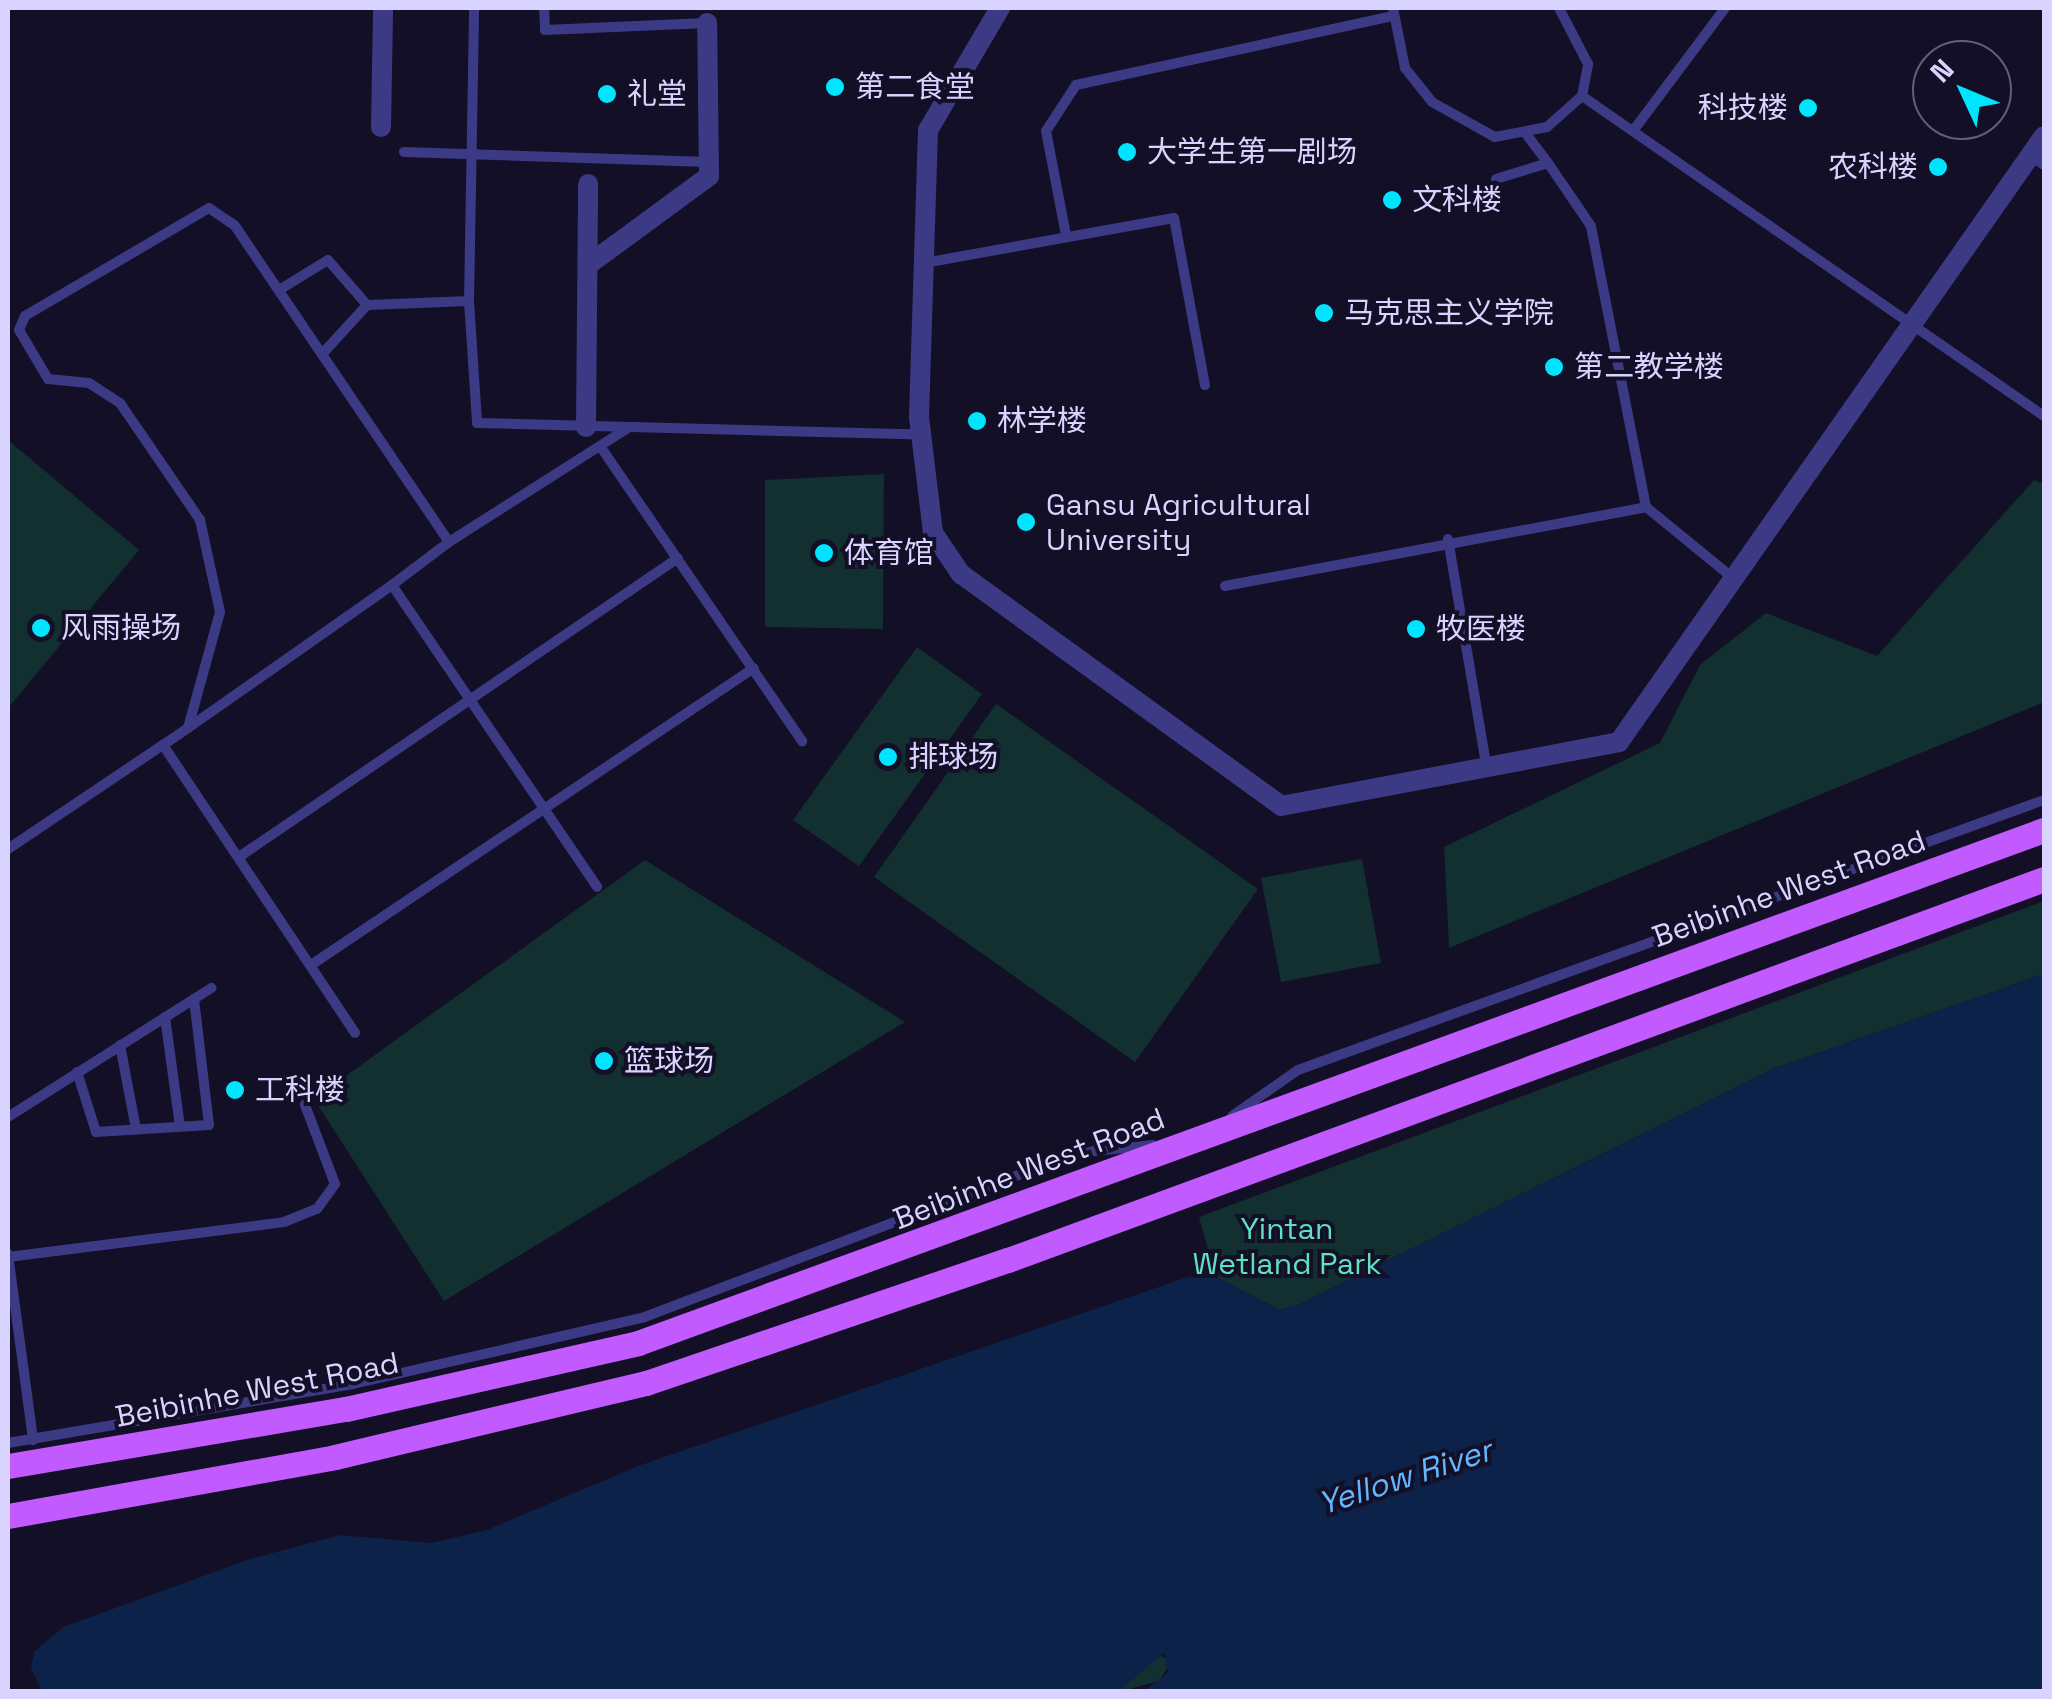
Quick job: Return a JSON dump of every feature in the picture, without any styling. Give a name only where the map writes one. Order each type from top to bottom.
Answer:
[{"type":"main road","name":"Beibinhe West Road","points":[[8,1466],[346,1409],[638,1342],[2044,830]]},
{"type":"main road","points":[[8,1516],[335,1456],[646,1383],[1210,1186],[2044,879]]},
{"type":"main road","points":[[1196,1140],[1210,1186]]},
{"type":"street","points":[[381,127],[383,8]]},
{"type":"street","points":[[1000,8],[928,130],[921,434],[932,533],[960,574],[1281,806],[1487,771],[1619,742],[1911,324],[2038,160],[2044,136]]},
{"type":"street","points":[[588,265],[708,176],[707,24]]},
{"type":"street","points":[[586,427],[588,184]]},
{"type":"lane","points":[[474,8],[468,301],[478,422],[921,434]]},
{"type":"lane","points":[[544,8],[545,30],[707,24]]},
{"type":"lane","points":[[1066,235],[1046,132],[1076,85],[1391,12],[1405,68],[1432,102],[1471,129],[1527,135],[1566,117],[1582,96],[1588,64],[1559,8]]},
{"type":"lane","points":[[1632,132],[1725,8]]},
{"type":"lane","points":[[1582,96],[2044,416]]},
{"type":"lane","points":[[1527,135],[1591,226],[1646,508],[1734,578]]},
{"type":"lane","points":[[404,152],[709,162]]},
{"type":"lane","points":[[1496,179],[1548,163]]},
{"type":"lane","points":[[188,728],[220,612],[200,520],[120,403],[89,384],[48,380],[18,330],[25,316],[210,208],[234,225],[448,542]]},
{"type":"lane","points":[[924,263],[1174,218],[1204,386]]},
{"type":"lane","points":[[280,290],[328,260],[366,306]]},
{"type":"lane","points":[[323,353],[366,306],[468,301]]},
{"type":"lane","points":[[8,849],[188,728],[448,542],[628,428]]},
{"type":"lane","points":[[600,446],[802,741]]},
{"type":"lane","points":[[1225,586],[1448,539],[1646,508]]},
{"type":"lane","points":[[1448,539],[1487,771]]},
{"type":"lane","points":[[239,857],[678,558]]},
{"type":"lane","points":[[392,584],[597,886]]},
{"type":"lane","points":[[310,965],[754,668]]},
{"type":"lane","points":[[162,745],[355,1032]]},
{"type":"lane","points":[[8,1444],[353,1384],[642,1318],[1076,1153],[1196,1140],[1298,1070],[2044,800]]},
{"type":"lane","points":[[8,1117],[211,988]]},
{"type":"lane","points":[[78,1072],[96,1132],[209,1125],[194,999]]},
{"type":"lane","points":[[166,1016],[180,1126]]},
{"type":"lane","points":[[120,1045],[136,1130]]},
{"type":"lane","points":[[34,1440],[8,1256],[284,1222],[317,1209],[334,1184],[305,1105]]},
{"type":"green space","name":"风雨操场","points":[[8,440],[139,550],[9,707],[8,706]]},
{"type":"green space","name":"体育馆","points":[[884,474],[883,629],[765,627],[765,480]]},
{"type":"green space","points":[[2034,480],[2044,484],[2044,702],[1449,948],[1444,847],[1660,743],[1700,665],[1766,613],[1877,656]]},
{"type":"green space","name":"排球场","points":[[917,647],[982,694],[859,866],[793,820]]},
{"type":"green space","points":[[996,704],[1258,889],[1135,1062],[874,877]]},
{"type":"green space","points":[[1362,859],[1381,963],[1281,982],[1261,878]]},
{"type":"green space","name":"篮球场","points":[[645,860],[905,1022],[444,1301],[314,1099]]},
{"type":"green space","name":"Yintan Wetland Park","points":[[2044,901],[2044,974],[1775,1068],[1300,1304],[1280,1310],[1216,1277],[1199,1217]]},
{"type":"green space","points":[[1158,1654],[1171,1662],[1159,1681],[1118,1692]]},
{"type":"water","name":"Yellow River","points":[[2044,974],[2044,1691],[1145,1691],[1168,1672],[1164,1653],[1118,1692],[42,1692],[31,1668],[34,1652],[63,1627],[250,1559],[340,1535],[431,1543],[487,1530],[638,1466],[1188,1277],[1216,1277],[1280,1310],[1300,1304],[1775,1068]]},
{"type":"place","name":"第二食堂","points":[[835,87]]},
{"type":"place","name":"礼堂","points":[[607,94]]},
{"type":"place","name":"科技楼","points":[[1808,108]]},
{"type":"place","name":"大学生第一剧场","points":[[1127,152]]},
{"type":"place","name":"农科楼","points":[[1938,167]]},
{"type":"place","name":"文科楼","points":[[1392,200]]},
{"type":"place","name":"马克思主义学院","points":[[1324,313]]},
{"type":"place","name":"第二教学楼","points":[[1554,367]]},
{"type":"place","name":"林学楼","points":[[977,421]]},
{"type":"place","name":"Gansu Agricultural University","points":[[1026,522]]},
{"type":"place","name":"体育馆","points":[[824,553]]},
{"type":"place","name":"风雨操场","points":[[41,628]]},
{"type":"place","name":"牧医楼","points":[[1416,629]]},
{"type":"place","name":"排球场","points":[[888,757]]},
{"type":"place","name":"篮球场","points":[[604,1061]]},
{"type":"place","name":"工科楼","points":[[235,1090]]}]
